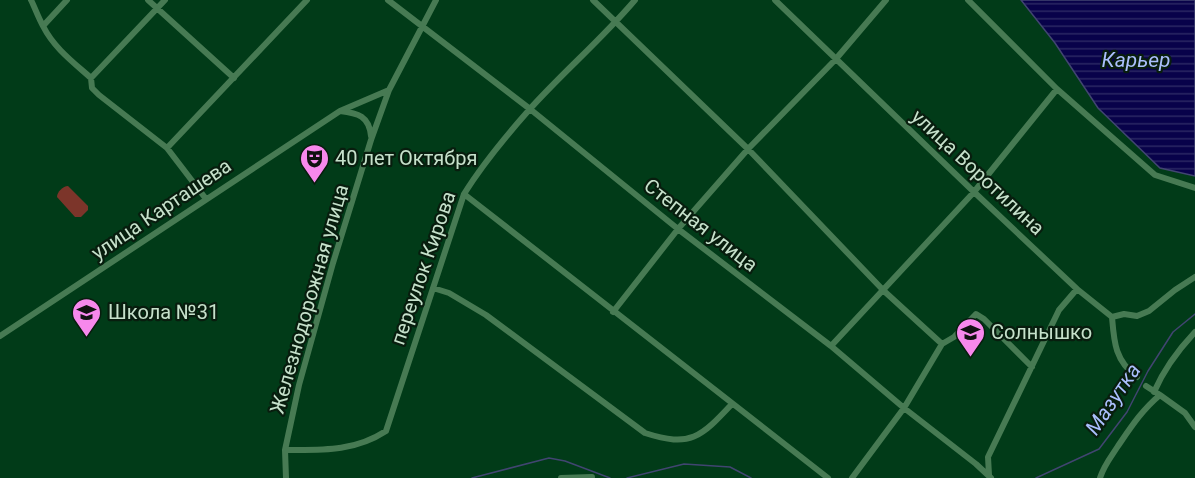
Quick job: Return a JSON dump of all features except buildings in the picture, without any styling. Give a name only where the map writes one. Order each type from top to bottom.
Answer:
[{"type":"street","points":[[31,0],[43,26],[62,52],[91,78],[93,88],[99,95],[168,148],[206,199]]},
{"type":"street","points":[[43,26],[67,0]]},
{"type":"street","points":[[148,0],[234,78]]},
{"type":"street","points":[[91,78],[165,0]]},
{"type":"street","points":[[168,148],[307,0]]},
{"type":"street","name":"Степная улица","points":[[388,0],[530,109],[678,229],[831,346],[990,477]]},
{"type":"street","name":"Железнодорожная улица","points":[[286,478],[285,450],[302,374],[371,140],[389,90],[436,0]]},
{"type":"street","points":[[593,0],[748,149],[884,291],[942,344]]},
{"type":"street","name":"переулок Кирова","points":[[285,450],[335,450],[378,437],[386,432],[464,194],[472,180],[530,109],[616,23],[635,0]]},
{"type":"street","name":"улица Воротилина","points":[[775,0],[835,60],[1077,289],[1112,317]]},
{"type":"street","points":[[613,312],[678,229],[748,149],[835,60],[886,0]]},
{"type":"street","points":[[968,0],[1057,89],[1155,175],[1195,188]]},
{"type":"street","points":[[831,346],[974,192],[1057,89]]},
{"type":"street","name":"улица Карташева","points":[[0,336],[340,111],[389,90]]},
{"type":"street","points":[[340,111],[362,116],[368,122],[371,140]]},
{"type":"street","points":[[464,194],[828,478]]},
{"type":"street","points":[[1137,377],[1126,370],[1120,360],[1112,317],[1124,314],[1137,316],[1149,311],[1195,277]]},
{"type":"street","points":[[434,288],[448,292],[486,315],[645,433],[679,440],[695,438],[712,425],[732,404]]},
{"type":"street","points":[[990,477],[988,457],[1059,310],[1077,289]]},
{"type":"street","points":[[852,478],[904,408],[942,344],[954,338],[976,314],[984,319],[1032,367]]},
{"type":"street","points":[[1100,478],[1104,464],[1157,393],[1162,373],[1195,332]]},
{"type":"street","points":[[1146,386],[1185,413],[1195,427]]},
{"type":"street","points":[[561,478],[592,477]]},
{"type":"shaded area","points":[[68,186],[88,206],[88,210],[81,217],[75,217],[57,197],[64,187]]},
{"type":"water","name":"Карьер","points":[[1021,0],[1195,0],[1195,176],[1160,168],[1098,108],[1055,43]]},
{"type":"waterway","name":"Мазутка","points":[[1036,478],[1099,449],[1127,412],[1148,371],[1173,332],[1195,314]]},
{"type":"waterway","name":"Мазутка","points":[[472,478],[549,458],[565,461],[610,478]]},
{"type":"waterway","name":"Мазутка","points":[[627,478],[684,464],[730,467],[751,478]]},
{"type":"place","name":"40 лет Октября","points":[[314,184]]},
{"type":"place","name":"Школа №31","points":[[87,338]]},
{"type":"place","name":"Солнышко","points":[[970,358]]}]
